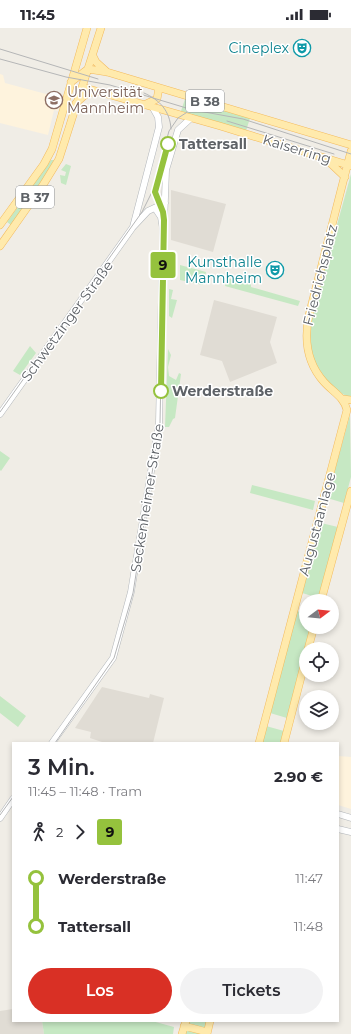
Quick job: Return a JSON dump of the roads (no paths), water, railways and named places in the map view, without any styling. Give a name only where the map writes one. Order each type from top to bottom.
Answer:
[{"type":"main road","name":"B 37","points":[[0,225],[44,164],[52,149],[86,28]]},
{"type":"main road","name":"B 37","points":[[0,246],[54,169],[62,153],[75,104],[93,56],[101,28]]},
{"type":"main road","points":[[93,56],[96,62],[107,72]]},
{"type":"main road","points":[[82,87],[74,74],[88,69]]},
{"type":"main road","name":"Kaiserring","points":[[88,69],[107,72],[351,144]]},
{"type":"main road","name":"Kaiserring","points":[[82,87],[350,164]]},
{"type":"main road","points":[[144,105],[157,99],[159,88]]},
{"type":"main road","points":[[75,104],[85,95],[94,91]]},
{"type":"main road","name":"Friedrichsplatz","points":[[343,399],[324,381],[316,370],[309,352],[306,335],[309,315],[345,177],[350,164],[351,151]]},
{"type":"main road","points":[[325,158],[345,177]]},
{"type":"main road","points":[[343,399],[351,400]]},
{"type":"main road","name":"Augustaanlage","points":[[259,742],[346,417],[347,410],[343,399]]},
{"type":"main road","name":"Augustaanlage","points":[[323,594],[351,491]]},
{"type":"main road","points":[[284,742],[300,682]]},
{"type":"main road","points":[[182,1034],[185,1024],[207,1033],[210,1022]]},
{"type":"street","name":"Schwetzinger Straße","points":[[133,227],[160,127],[158,117],[153,108]]},
{"type":"street","points":[[165,203],[166,170],[178,130],[191,118]]},
{"type":"street","name":"Schwetzinger Straße","points":[[0,414],[133,227],[148,211],[165,203]]},
{"type":"street","name":"Seckenheimer Straße","points":[[53,742],[113,658],[131,592],[159,423],[163,230],[165,203]]},
{"type":"street","name":"Seckenheimer Straße","points":[[155,208],[161,216],[163,230]]},
{"type":"street","points":[[0,818],[12,800]]},
{"type":"street","points":[[339,817],[351,818]]},
{"type":"street","points":[[339,829],[351,832]]},
{"type":"tram line","points":[[0,49],[98,79]]},
{"type":"tram line","points":[[0,59],[66,77],[110,85],[193,110]]},
{"type":"tram line","points":[[144,93],[155,99],[163,107],[169,117],[171,129]]},
{"type":"tram line","points":[[0,412],[142,212],[152,192],[169,131],[178,118],[189,111],[199,111],[243,119],[351,154]]},
{"type":"tram line","points":[[227,121],[334,154]]},
{"type":"tram line","name":"9","points":[[161,391],[164,220],[163,212],[155,192],[168,144]]},
{"type":"tram line","points":[[56,742],[114,658],[133,593],[160,423],[164,220],[155,190],[156,185]]},
{"type":"tram line","points":[[0,815],[12,798]]},
{"type":"place","name":"Cineplex","points":[[302,48]]},
{"type":"place","name":"Universität Mannheim","points":[[54,100]]},
{"type":"place","name":"Tattersall","points":[[168,144]]},
{"type":"place","name":"Kunsthalle Mannheim","points":[[275,270]]},
{"type":"place","name":"Werderstraße","points":[[161,391]]}]
